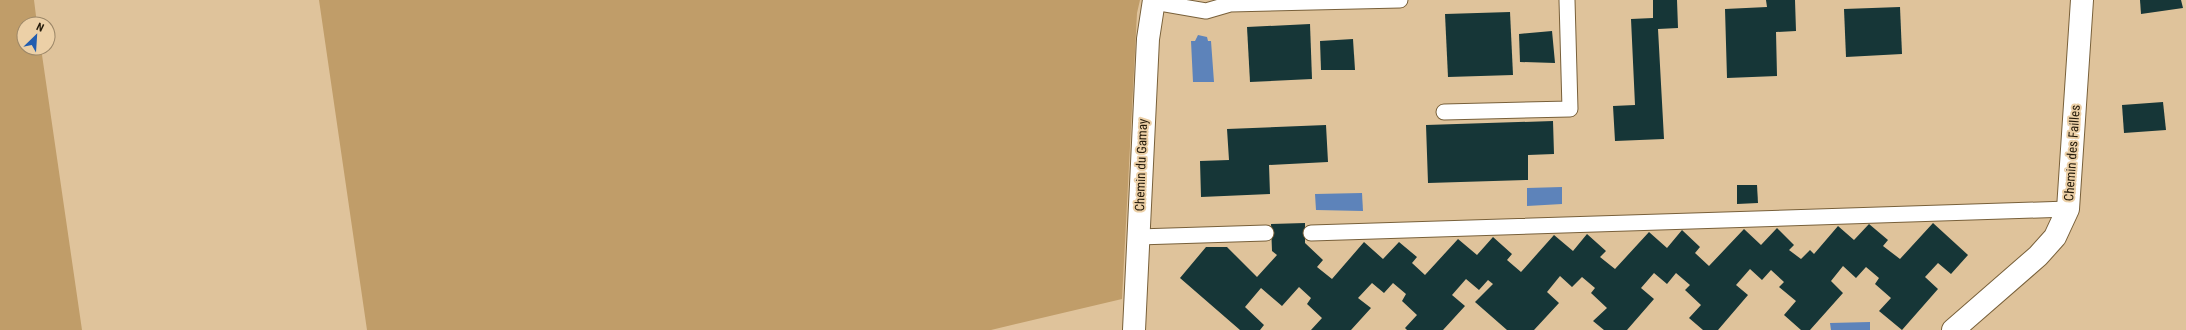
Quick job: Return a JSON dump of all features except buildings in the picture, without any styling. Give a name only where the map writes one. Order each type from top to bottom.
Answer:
[{"type":"street","name":"Chemin des Failles","points":[[1953,330],[2038,256],[2055,237],[2068,209],[2082,0]]},
{"type":"street","name":"Chemin du Gamay","points":[[1134,330],[1148,39],[1154,1]]},
{"type":"lane","points":[[1154,1],[1206,11],[1230,4],[1400,0]]},
{"type":"lane","points":[[1444,112],[1570,109],[1567,0]]},
{"type":"lane","points":[[1311,232],[2068,209]]},
{"type":"lane","points":[[1138,237],[1266,233]]},
{"type":"shaded area","points":[[0,0],[34,0],[36,16],[16,16],[16,56],[42,56],[82,330],[0,330]]},
{"type":"shaded area","points":[[319,0],[1140,0],[1137,13],[1122,299],[991,330],[367,330]]},
{"type":"water","points":[[1198,35],[1207,37],[1208,41],[1211,41],[1214,82],[1193,82],[1191,41],[1195,41]]},
{"type":"water","points":[[1562,187],[1562,204],[1527,206],[1527,188]]},
{"type":"water","points":[[1362,193],[1363,211],[1316,210],[1315,194]]},
{"type":"water","points":[[1870,322],[1870,330],[1831,330],[1830,323]]}]
